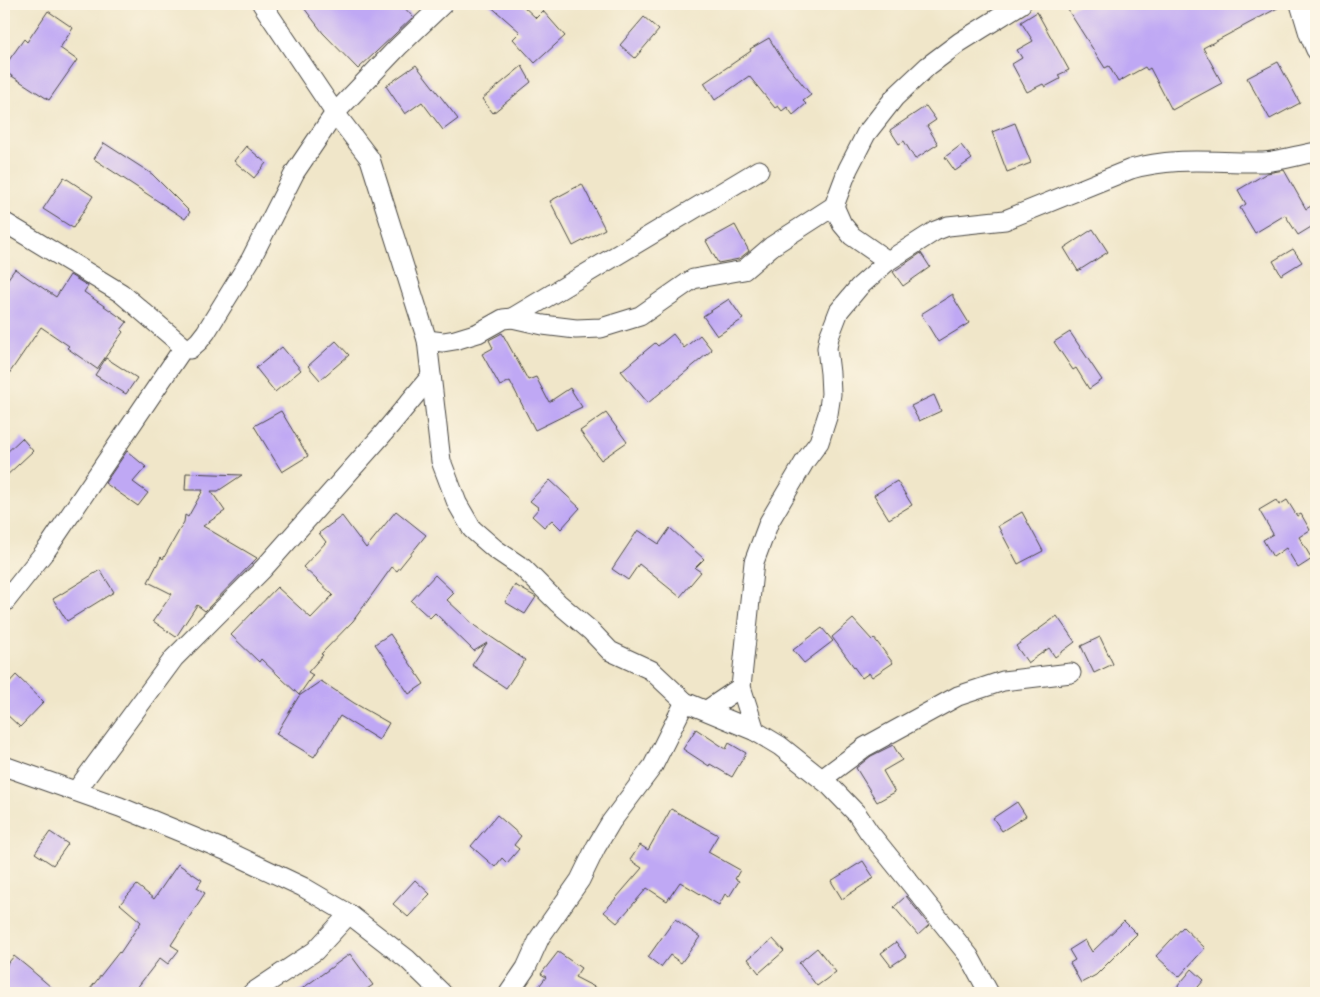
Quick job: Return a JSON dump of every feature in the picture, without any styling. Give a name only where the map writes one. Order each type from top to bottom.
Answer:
[{"type":"street","points":[[262,4],[335,113],[370,159],[427,340],[441,461],[457,502],[472,529],[495,549],[523,568],[610,651],[651,670],[685,702],[755,731],[780,746],[822,780],[857,814],[869,832],[969,956],[989,993]]},
{"type":"street","points":[[274,4],[275,24]]},
{"type":"street","points":[[4,222],[121,293],[184,347],[190,349],[206,332],[252,259],[295,172],[335,113],[398,47],[443,4]]},
{"type":"street","points":[[427,340],[443,342],[455,340],[478,333],[503,319],[512,318],[543,325],[576,329],[601,328],[640,316],[694,279],[744,270],[772,246],[834,206],[848,169],[866,134],[895,97],[928,66],[960,42],[1021,4]]},
{"type":"street","points":[[1300,4],[1316,50]]},
{"type":"street","points":[[755,731],[742,687],[754,562],[769,522],[819,442],[828,414],[831,394],[827,348],[829,337],[840,310],[858,287],[888,261],[935,231],[948,226],[983,224],[1005,220],[1131,169],[1152,163],[1191,160],[1264,162],[1298,157],[1316,152]]},
{"type":"street","points":[[512,318],[760,170]]},
{"type":"street","points":[[834,206],[842,224],[852,236],[888,261]]},
{"type":"street","points":[[4,603],[47,549],[184,347]]},
{"type":"street","points":[[76,791],[174,658],[263,569],[382,435],[431,376]]},
{"type":"street","points":[[822,780],[865,747],[958,696],[1003,681],[1072,673]]},
{"type":"street","points":[[707,710],[742,687]]},
{"type":"street","points":[[509,993],[526,968],[540,937],[580,880],[611,822],[653,766],[685,702]]},
{"type":"street","points":[[4,766],[76,791],[227,851],[303,887],[349,914],[408,959],[442,993]]},
{"type":"street","points":[[252,993],[315,951],[349,914]]},
{"type":"building","points":[[301,4],[401,4],[413,17],[358,69],[323,33]]},
{"type":"building","points":[[488,4],[521,4],[536,18],[543,11],[565,36],[535,63],[513,39],[520,32]]},
{"type":"building","points":[[1080,4],[1285,4],[1203,48],[1222,83],[1172,110],[1150,68],[1147,70],[1145,67],[1118,82],[1109,66],[1105,68],[1068,10]]},
{"type":"building","points":[[48,11],[73,28],[60,48],[77,60],[49,100],[4,71],[4,67],[24,39],[27,42]]},
{"type":"building","points":[[1037,12],[1069,70],[1058,75],[1060,79],[1045,87],[1043,84],[1027,92],[1012,64],[1022,58],[1017,50],[1033,41],[1021,22]]},
{"type":"building","points":[[644,17],[659,30],[635,58],[620,45]]},
{"type":"building","points":[[769,38],[782,59],[811,95],[803,101],[806,104],[793,115],[787,107],[782,111],[778,106],[775,108],[749,76],[715,100],[704,83],[751,51],[750,49]]},
{"type":"building","points":[[1278,62],[1300,103],[1270,119],[1247,78]]},
{"type":"building","points":[[416,65],[458,119],[443,130],[422,102],[405,114],[386,86]]},
{"type":"building","points":[[522,66],[531,82],[493,113],[482,99]]},
{"type":"building","points":[[926,106],[936,120],[927,126],[938,144],[915,159],[904,141],[899,144],[890,130]]},
{"type":"building","points":[[1015,123],[1031,163],[1007,172],[992,132]]},
{"type":"building","points":[[104,143],[152,174],[190,212],[185,219],[94,159]]},
{"type":"building","points":[[961,145],[972,159],[955,171],[945,157]]},
{"type":"building","points":[[246,146],[266,163],[254,178],[234,161]]},
{"type":"building","points":[[1284,170],[1306,209],[1316,203],[1316,224],[1298,235],[1285,215],[1255,233],[1240,208],[1246,204],[1238,190],[1267,173]]},
{"type":"building","points":[[64,177],[93,196],[73,228],[43,209]]},
{"type":"building","points":[[582,184],[605,229],[573,246],[550,201]]},
{"type":"building","points":[[735,225],[749,251],[739,259],[718,263],[706,241]]},
{"type":"building","points":[[1093,229],[1108,252],[1078,271],[1064,248]]},
{"type":"building","points":[[1293,249],[1302,262],[1281,275],[1273,261]]},
{"type":"building","points":[[921,253],[930,267],[903,286],[893,272]]},
{"type":"building","points":[[15,269],[56,297],[70,275],[88,286],[84,292],[127,322],[121,330],[123,332],[97,369],[67,348],[69,346],[41,327],[4,381],[4,284]]},
{"type":"building","points":[[953,294],[969,323],[938,342],[921,314]]},
{"type":"building","points":[[729,299],[743,319],[717,336],[703,316]]},
{"type":"building","points":[[1070,332],[1102,380],[1089,389],[1076,368],[1073,370],[1054,342]]},
{"type":"building","points":[[502,333],[528,380],[536,377],[549,402],[570,388],[582,407],[535,430],[510,381],[500,386],[482,354],[493,348],[489,340]]},
{"type":"building","points":[[673,334],[684,348],[700,335],[712,350],[648,403],[621,371],[655,343],[658,346]]},
{"type":"building","points":[[336,341],[349,355],[320,380],[308,366]]},
{"type":"building","points":[[282,347],[301,370],[275,392],[256,368]]},
{"type":"building","points":[[106,358],[137,378],[126,394],[95,375]]},
{"type":"building","points":[[934,395],[941,411],[919,421],[911,406]]},
{"type":"building","points":[[281,411],[308,456],[282,472],[254,426]]},
{"type":"building","points":[[606,413],[627,442],[601,460],[580,431]]},
{"type":"building","points":[[22,438],[33,451],[4,478],[4,455]]},
{"type":"building","points":[[127,451],[146,467],[133,482],[148,493],[138,506],[105,483]]},
{"type":"building","points":[[186,473],[242,475],[218,491],[211,491],[225,511],[203,526],[257,558],[205,611],[197,605],[176,637],[153,621],[172,594],[148,582],[161,557],[163,559],[184,522],[185,515],[188,517],[203,490],[185,490]]},
{"type":"building","points":[[550,480],[580,508],[561,529],[552,520],[544,527],[532,516],[539,508],[530,501]]},
{"type":"building","points":[[897,481],[912,505],[889,519],[874,495]]},
{"type":"building","points":[[1276,500],[1279,505],[1287,500],[1297,516],[1301,514],[1310,530],[1299,537],[1312,559],[1298,568],[1286,548],[1273,557],[1263,540],[1273,534],[1259,510]]},
{"type":"building","points":[[396,511],[426,535],[397,571],[392,567],[353,621],[321,654],[323,655],[308,672],[313,675],[299,695],[261,659],[259,662],[231,635],[277,587],[311,618],[333,595],[303,567],[326,542],[319,533],[342,516],[366,548]]},
{"type":"building","points":[[1022,512],[1043,551],[1018,564],[998,526]]},
{"type":"building","points":[[670,528],[704,559],[695,568],[701,572],[680,597],[639,564],[628,580],[612,569],[638,530],[659,544]]},
{"type":"building","points":[[100,570],[114,592],[67,621],[53,599]]},
{"type":"building","points":[[435,575],[454,593],[447,600],[475,626],[525,660],[506,688],[472,665],[487,643],[474,651],[435,613],[430,618],[411,601]]},
{"type":"building","points":[[515,585],[536,597],[525,614],[505,602]]},
{"type":"building","points":[[1057,616],[1075,642],[1055,657],[1049,648],[1028,663],[1016,646]]},
{"type":"building","points":[[853,619],[872,640],[874,638],[893,663],[872,677],[869,673],[862,678],[832,637]]},
{"type":"building","points":[[822,628],[833,641],[804,663],[793,650]]},
{"type":"building","points":[[390,634],[424,684],[409,694],[375,644]]},
{"type":"building","points":[[1100,637],[1113,664],[1094,673],[1081,646]]},
{"type":"building","points":[[16,675],[44,702],[20,727],[4,712],[4,688]]},
{"type":"building","points":[[321,681],[389,723],[379,740],[340,716],[314,757],[276,734],[299,696]]},
{"type":"building","points":[[696,729],[726,749],[729,743],[746,753],[732,777],[710,764],[709,766],[683,749]]},
{"type":"building","points":[[893,745],[902,760],[883,771],[895,792],[877,802],[856,768],[871,756]]},
{"type":"building","points":[[1017,802],[1026,816],[1002,831],[993,818]]},
{"type":"building","points":[[671,809],[718,835],[708,852],[740,870],[735,879],[739,881],[729,897],[725,894],[719,905],[680,882],[667,901],[647,888],[617,923],[604,912],[642,868],[630,860],[640,845],[648,850]]},
{"type":"building","points":[[497,815],[521,836],[514,845],[519,849],[507,863],[502,858],[495,867],[471,846]]},
{"type":"building","points":[[50,832],[68,844],[53,865],[35,853]]},
{"type":"building","points":[[863,861],[874,878],[842,899],[831,881]]},
{"type":"building","points":[[178,864],[202,880],[197,888],[205,893],[171,945],[179,950],[168,964],[160,958],[133,993],[87,993],[120,953],[141,922],[120,904],[137,885],[154,899]]},
{"type":"building","points":[[415,880],[430,894],[408,917],[393,904]]},
{"type":"building","points":[[906,896],[929,925],[918,935],[894,907]]},
{"type":"building","points":[[675,919],[700,937],[681,963],[670,955],[661,967],[648,957]]},
{"type":"building","points":[[1124,921],[1137,934],[1096,975],[1081,983],[1070,963],[1075,960],[1069,950],[1085,940],[1092,952]]},
{"type":"building","points":[[1183,927],[1205,948],[1179,977],[1156,956]]},
{"type":"building","points":[[773,939],[784,951],[759,973],[748,959]]},
{"type":"building","points":[[896,942],[906,956],[891,966],[881,953]]},
{"type":"building","points":[[817,948],[836,972],[817,986],[799,963]]},
{"type":"building","points":[[558,952],[581,968],[575,977],[606,993],[534,993],[546,977],[541,974]]},
{"type":"building","points":[[350,954],[373,985],[361,993],[296,993]]},
{"type":"building","points":[[14,956],[58,993],[4,993],[4,968]]},
{"type":"building","points":[[1192,969],[1204,980],[1193,993],[1172,993]]}]
